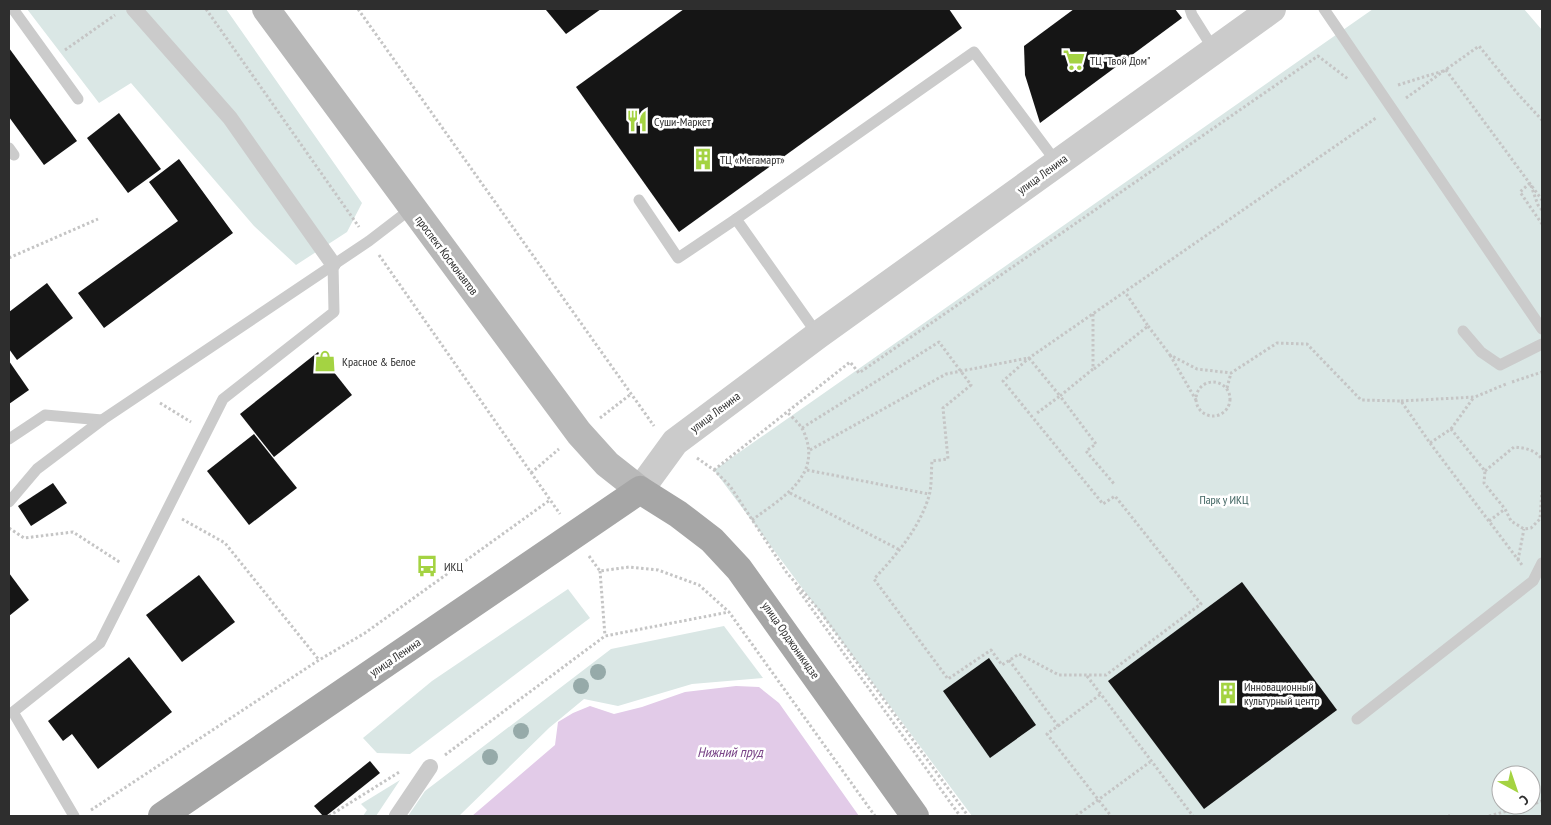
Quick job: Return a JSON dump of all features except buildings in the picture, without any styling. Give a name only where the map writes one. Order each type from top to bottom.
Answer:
[{"type":"main road","name":"проспект Космонавтов","points":[[266,9],[579,433],[607,464],[640,490]]},
{"type":"main road","name":"улица Ленина","points":[[162,816],[640,490]]},
{"type":"main road","name":"улица Орджоникидзе","points":[[640,490],[678,514],[712,540],[739,569],[763,600],[915,816]]},
{"type":"street","points":[[134,9],[230,118],[333,264]]},
{"type":"street","name":"улица Ленина","points":[[640,490],[675,442],[818,335],[1272,9]]},
{"type":"street","points":[[396,816],[430,767]]},
{"type":"lane","points":[[14,9],[78,99]]},
{"type":"lane","points":[[1190,9],[1214,50]]},
{"type":"lane","points":[[1324,9],[1542,329]]},
{"type":"lane","points":[[638,200],[678,258],[974,52],[1057,163]]},
{"type":"lane","points":[[9,502],[37,469],[102,420],[369,240],[412,208]]},
{"type":"lane","points":[[736,219],[818,335]]},
{"type":"lane","points":[[74,816],[13,712],[100,643],[223,400],[334,312],[333,264]]},
{"type":"lane","points":[[1463,331],[1481,352],[1500,365],[1542,344]]},
{"type":"lane","points":[[9,439],[45,415],[102,420]]},
{"type":"lane","points":[[1357,719],[1533,581],[1542,563]]},
{"type":"path","points":[[206,9],[600,571],[605,636]]},
{"type":"path","points":[[358,9],[653,425],[714,470],[730,486],[787,573],[960,816]]},
{"type":"path","points":[[65,49],[117,14]]},
{"type":"path","points":[[802,428],[939,342],[971,385],[943,408],[948,459],[932,461],[929,494],[916,527],[900,550],[874,579],[948,680],[991,650],[1002,665],[1019,654],[1059,675],[1106,675],[1201,604],[1115,496],[1103,504],[1003,381],[1029,358],[1479,46],[1517,93],[1542,120]]},
{"type":"path","points":[[714,470],[850,362],[858,373],[1318,56],[1366,93],[1380,91],[1446,70]]},
{"type":"path","points":[[1446,70],[1542,200]]},
{"type":"path","points":[[1530,183],[1538,205],[1542,210]]},
{"type":"path","points":[[1530,183],[1520,192],[1542,224]]},
{"type":"path","points":[[9,258],[98,219]]},
{"type":"path","points":[[1125,292],[1170,355],[1196,400],[1197,406],[1205,414],[1216,416],[1226,410],[1229,404],[1229,393],[1218,382],[1207,383],[1199,390],[1196,400]]},
{"type":"path","points":[[1093,314],[1093,369]]},
{"type":"path","points":[[1036,413],[1148,326]]},
{"type":"path","points":[[1226,388],[1231,373],[1277,343],[1307,344],[1361,400],[1401,401],[1475,397],[1521,378],[1542,372]]},
{"type":"path","points":[[1170,355],[1196,369],[1231,373]]},
{"type":"path","points":[[810,450],[946,374],[1029,358]]},
{"type":"path","points":[[1029,358],[1096,444],[1086,451],[1115,485]]},
{"type":"path","points":[[1430,443],[1450,429],[1475,397]]},
{"type":"path","points":[[1401,401],[1533,581]]},
{"type":"path","points":[[752,520],[790,492],[806,470],[810,450],[802,428],[787,412]]},
{"type":"path","points":[[1450,429],[1485,471],[1484,483],[1505,509],[1511,521],[1524,529],[1530,528],[1540,520],[1542,490]]},
{"type":"path","points":[[1485,471],[1514,448],[1525,448],[1537,453],[1542,459]]},
{"type":"path","points":[[806,470],[929,494]]},
{"type":"path","points":[[790,492],[900,550]]},
{"type":"path","points":[[89,811],[319,660],[364,633],[550,500]]},
{"type":"path","points":[[1489,521],[1505,509]]},
{"type":"path","points":[[167,511],[225,542],[319,660]]},
{"type":"path","points":[[9,528],[24,538],[73,532],[105,553]]},
{"type":"path","points":[[1518,560],[1524,529]]},
{"type":"path","points":[[600,571],[629,567],[658,570],[699,585],[729,612],[875,816]]},
{"type":"path","points":[[787,573],[819,610],[968,816]]},
{"type":"path","points":[[329,816],[402,770],[430,767],[605,636],[729,612]]},
{"type":"path","points":[[1009,660],[1058,726]]},
{"type":"path","points":[[1087,676],[1192,816]]},
{"type":"path","points":[[1101,694],[1047,734],[1111,816]]},
{"type":"path","points":[[1076,816],[1150,762]]},
{"type":"green space","points":[[27,9],[226,9],[362,203],[347,232],[296,265],[254,226],[131,83],[99,103]]},
{"type":"green space","name":"Парк у ИКЦ","points":[[1373,9],[1524,9],[1542,30],[1542,816],[972,816],[714,470]]},
{"type":"green space","points":[[568,589],[590,618],[410,754],[377,753],[363,738],[432,681]]},
{"type":"green space","points":[[724,626],[763,678],[692,684],[618,706],[584,699],[549,728],[459,816],[408,816],[425,791],[611,649]]},
{"type":"green space","points":[[400,780],[376,816],[363,816],[367,810],[361,804]]},
{"type":"water","name":"Нижний пруд","points":[[736,686],[759,687],[779,703],[859,816],[472,816],[555,745],[558,722],[573,713],[590,706],[614,714],[642,707],[685,692]]},
{"type":"place","name":"ТЦ \"Твой Дом\"","points":[[1074,60]]},
{"type":"place","name":"Суши-Маркет","points":[[637,121]]},
{"type":"place","name":"ТЦ «Мегамарт»","points":[[703,159]]},
{"type":"place","name":"Красное & Белое","points":[[325,361]]},
{"type":"place","name":"ИКЦ","points":[[427,566]]},
{"type":"place","name":"Инновационный культурный центр","points":[[1228,693]]}]
